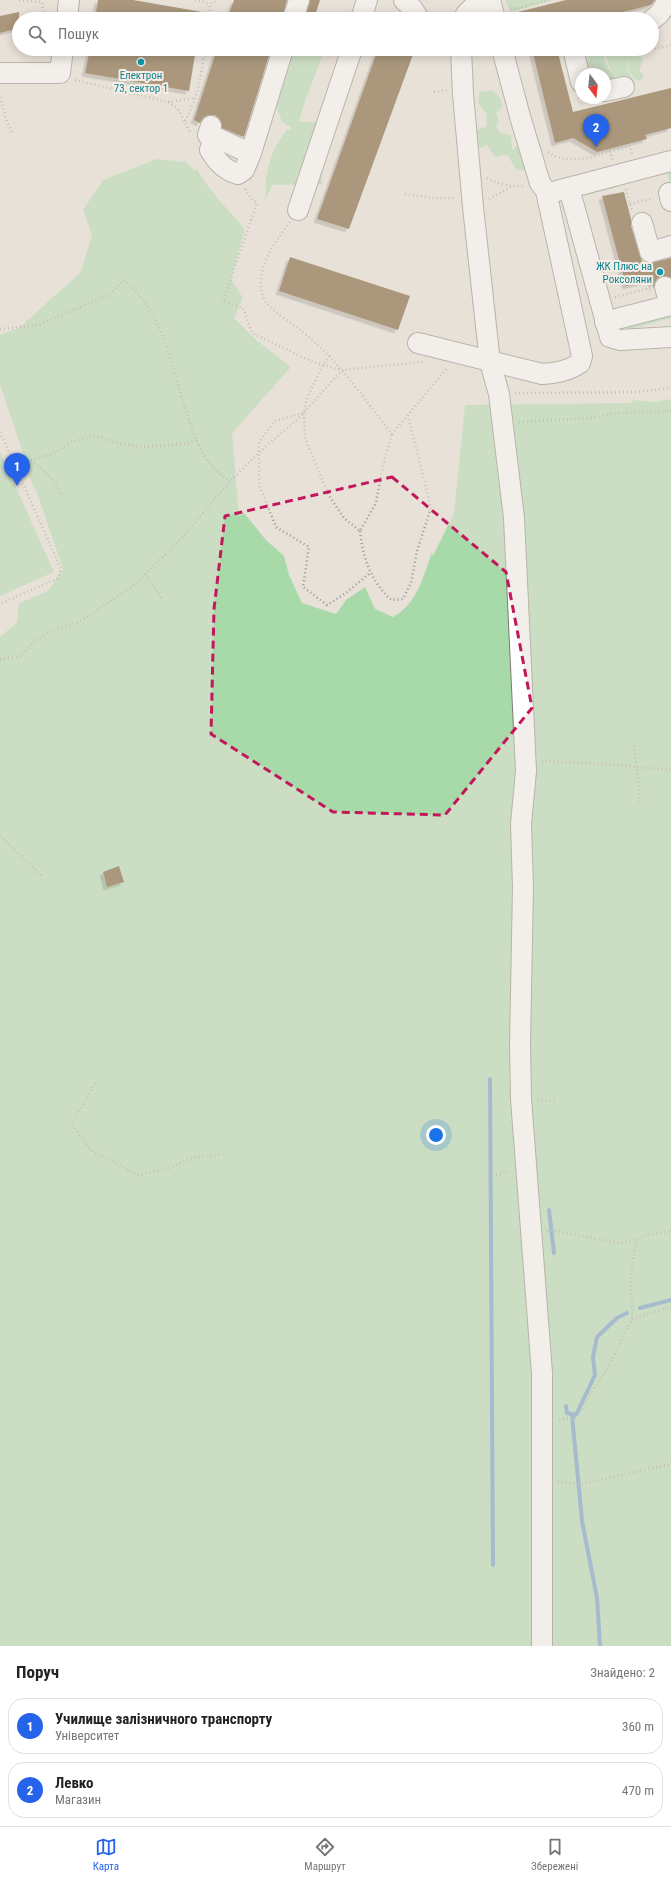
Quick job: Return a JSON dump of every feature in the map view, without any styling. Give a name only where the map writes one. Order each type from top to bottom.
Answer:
[{"type":"lane","points":[[67,12],[69,0]]},
{"type":"lane","points":[[295,12],[299,0]]},
{"type":"lane","points":[[363,12],[367,0]]},
{"type":"lane","points":[[404,0],[415,12]]},
{"type":"lane","points":[[468,12],[480,0]]},
{"type":"lane","points":[[659,14],[669,0]]},
{"type":"lane","points":[[0,73],[60,73],[62,56]]},
{"type":"lane","points":[[251,153],[234,148],[222,139],[208,135],[222,166],[230,172],[238,174],[244,170],[251,153],[281,56]]},
{"type":"lane","points":[[298,210],[350,56]]},
{"type":"lane","points":[[462,56],[463,94],[472,197],[490,361],[498,394],[514,518],[526,762],[521,824],[524,887],[520,1045],[521,1099],[542,1373],[542,1646]]},
{"type":"lane","points":[[418,343],[542,374],[571,369],[580,363],[582,356],[543,187],[521,120],[504,56]]},
{"type":"lane","points":[[575,56],[578,68]]},
{"type":"lane","points":[[543,187],[557,191],[631,178],[671,161]]},
{"type":"lane","points":[[569,188],[610,337],[620,340],[671,336]]},
{"type":"lane","points":[[671,193],[669,193],[671,201]]},
{"type":"lane","points":[[642,223],[650,252],[671,246]]},
{"type":"lane","points":[[605,322],[669,299]]},
{"type":"path","points":[[19,0],[42,2],[43,12]]},
{"type":"path","points":[[195,0],[210,4],[218,0]]},
{"type":"path","points":[[496,10],[550,0]]},
{"type":"path","points":[[210,4],[210,12]]},
{"type":"path","points":[[659,48],[671,45]]},
{"type":"path","points":[[185,121],[195,98],[201,77],[204,56]]},
{"type":"path","points":[[60,73],[78,81],[152,97],[168,102],[178,109],[194,140],[201,148],[211,139]]},
{"type":"path","points":[[0,97],[7,122],[13,134]]},
{"type":"path","points":[[168,102],[195,98]]},
{"type":"path","points":[[544,148],[556,157],[576,159],[630,146],[630,204],[637,202]]},
{"type":"path","points":[[470,168],[495,182],[512,187],[543,187]]},
{"type":"path","points":[[238,174],[250,197],[257,203],[223,301],[243,308],[252,333],[313,362],[342,370],[427,362]]},
{"type":"path","points":[[405,194],[435,198],[472,197]]},
{"type":"path","points":[[298,210],[266,258],[261,280],[264,298],[282,316],[302,331],[330,356],[392,434]]},
{"type":"path","points":[[0,329],[37,325],[107,296],[124,280],[138,292],[166,343],[186,414],[209,463],[230,481]]},
{"type":"path","points":[[609,299],[646,289],[658,301],[669,299]]},
{"type":"path","points":[[408,415],[431,508],[417,551],[411,583],[403,599],[391,600],[381,591],[362,554],[360,530],[376,503],[382,465],[392,434],[408,415],[460,354]]},
{"type":"path","points":[[330,356],[323,365],[307,398],[304,413],[305,438],[329,496],[344,518],[360,530]]},
{"type":"path","points":[[0,659],[22,656],[32,643],[49,632],[78,622],[133,586],[202,516],[230,481],[304,413],[342,370]]},
{"type":"path","points":[[498,394],[638,392],[671,388]]},
{"type":"path","points":[[502,423],[552,422],[591,418],[615,413],[665,412],[671,410]]},
{"type":"path","points":[[304,413],[275,421],[259,442],[259,484],[276,527],[309,547],[303,587],[327,605],[346,593],[371,572]]},
{"type":"path","points":[[0,432],[61,568],[58,578],[0,604]]},
{"type":"path","points":[[62,495],[52,478],[43,468],[31,460],[52,454],[72,442],[94,434],[117,442],[141,447],[183,444],[197,440]]},
{"type":"path","points":[[145,574],[163,600]]},
{"type":"path","points":[[634,746],[639,804]]},
{"type":"path","points":[[526,762],[599,763],[671,770]]},
{"type":"path","points":[[0,836],[42,876]]},
{"type":"path","points":[[95,1082],[72,1125],[91,1150],[138,1174],[169,1168],[192,1158],[225,1154]]},
{"type":"path","points":[[547,1231],[557,1231],[619,1244],[637,1240],[647,1234],[671,1231]]},
{"type":"path","points":[[572,1419],[577,1418],[589,1396],[609,1366],[632,1319],[630,1292],[632,1258],[637,1240]]},
{"type":"path","points":[[632,1319],[671,1307]]},
{"type":"path","points":[[542,1481],[580,1484],[671,1464]]},
{"type":"highlighted area","points":[[392,477],[506,572],[532,708],[445,815],[333,812],[211,734],[214,609],[225,516]]},
{"type":"green space","points":[[507,0],[551,0],[512,12],[505,2]]},
{"type":"green space","points":[[291,56],[322,56],[304,104],[299,122],[320,122],[322,184],[273,185],[274,181],[263,204],[270,159],[279,140],[288,129],[290,131],[291,127],[282,122],[275,103],[285,74],[290,67]]},
{"type":"green space","points":[[589,56],[603,56],[608,68],[590,68],[587,62]]},
{"type":"green space","points":[[606,56],[626,56],[628,65],[626,69],[635,81],[616,86],[617,77],[610,68]]},
{"type":"green space","points":[[626,56],[640,56],[642,58],[643,61],[639,71],[644,75],[641,81],[635,79],[627,69],[629,65]]},
{"type":"green space","points":[[611,71],[614,74],[617,80],[611,80]]},
{"type":"green space","points":[[493,90],[499,96],[503,106],[496,113],[499,121],[496,126],[500,133],[511,135],[512,150],[521,143],[529,171],[517,170],[507,155],[495,157],[487,145],[481,148],[475,143],[475,131],[487,126],[486,114],[478,102],[480,92]]},
{"type":"green space","points":[[157,159],[186,162],[195,171],[197,169],[211,190],[239,221],[245,230],[231,279],[243,298],[234,318],[255,339],[291,367],[232,433],[239,516],[244,513],[266,540],[284,556],[289,575],[302,603],[336,614],[346,600],[365,587],[375,609],[393,617],[414,597],[432,552],[433,556],[454,513],[465,405],[629,403],[635,400],[654,402],[671,399],[671,1646],[0,1646],[0,637],[17,622],[19,603],[48,591],[63,569],[37,493],[29,477],[28,468],[0,385],[0,335],[20,327],[81,272],[92,235],[83,210],[103,180]]},
{"type":"green space","points":[[671,168],[671,188],[667,173],[584,196],[583,192]]},
{"type":"green space","points":[[671,314],[671,318],[628,330],[627,326]]},
{"type":"green space","points":[[0,452],[54,572],[0,596]]},
{"type":"building","points":[[98,0],[133,0],[202,12],[96,12]]},
{"type":"building","points":[[234,0],[287,0],[284,12],[230,12]]},
{"type":"building","points":[[310,0],[320,0],[316,12],[307,12]]},
{"type":"building","points":[[566,0],[655,0],[651,5],[623,12],[518,12]]},
{"type":"building","points":[[12,13],[12,30],[0,33],[0,16]]},
{"type":"building","name":"Електрон 73, сектор 1","points":[[89,56],[195,56],[189,91],[85,73]]},
{"type":"building","points":[[215,56],[269,56],[244,137],[222,128],[220,119],[215,115],[208,115],[203,118],[200,123],[194,120]]},
{"type":"building","points":[[375,56],[412,56],[349,229],[317,219]]},
{"type":"building","points":[[534,56],[559,56],[573,112],[611,104],[611,103],[671,88],[671,128],[645,135],[647,139],[597,152],[573,138],[555,143]]},
{"type":"building","points":[[624,192],[631,219],[631,226],[643,265],[671,258],[671,278],[662,276],[657,279],[654,284],[654,289],[651,280],[626,286],[602,196]]},
{"type":"building","points":[[290,257],[410,296],[398,330],[279,291]]},
{"type":"building","points":[[119,866],[124,882],[107,887],[103,872]]},
{"type":"waterway","points":[[490,1079],[493,1565]]},
{"type":"waterway","points":[[549,1210],[554,1253]]},
{"type":"waterway","points":[[640,1308],[671,1300]]},
{"type":"waterway","points":[[566,1406],[567,1413],[575,1415],[577,1413],[595,1375],[593,1357],[597,1337],[617,1318],[627,1313]]},
{"type":"waterway","points":[[572,1415],[582,1521],[597,1598],[600,1646]]},
{"type":"place","name":"Електрон 73, сектор 1","points":[[141,62]]},
{"type":"place","name":"Левко","points":[[596,147]]},
{"type":"place","name":"ЖК Плюс на Роксоляни","points":[[660,272]]},
{"type":"place","name":"Училище залізничного транспорту","points":[[17,486]]}]
